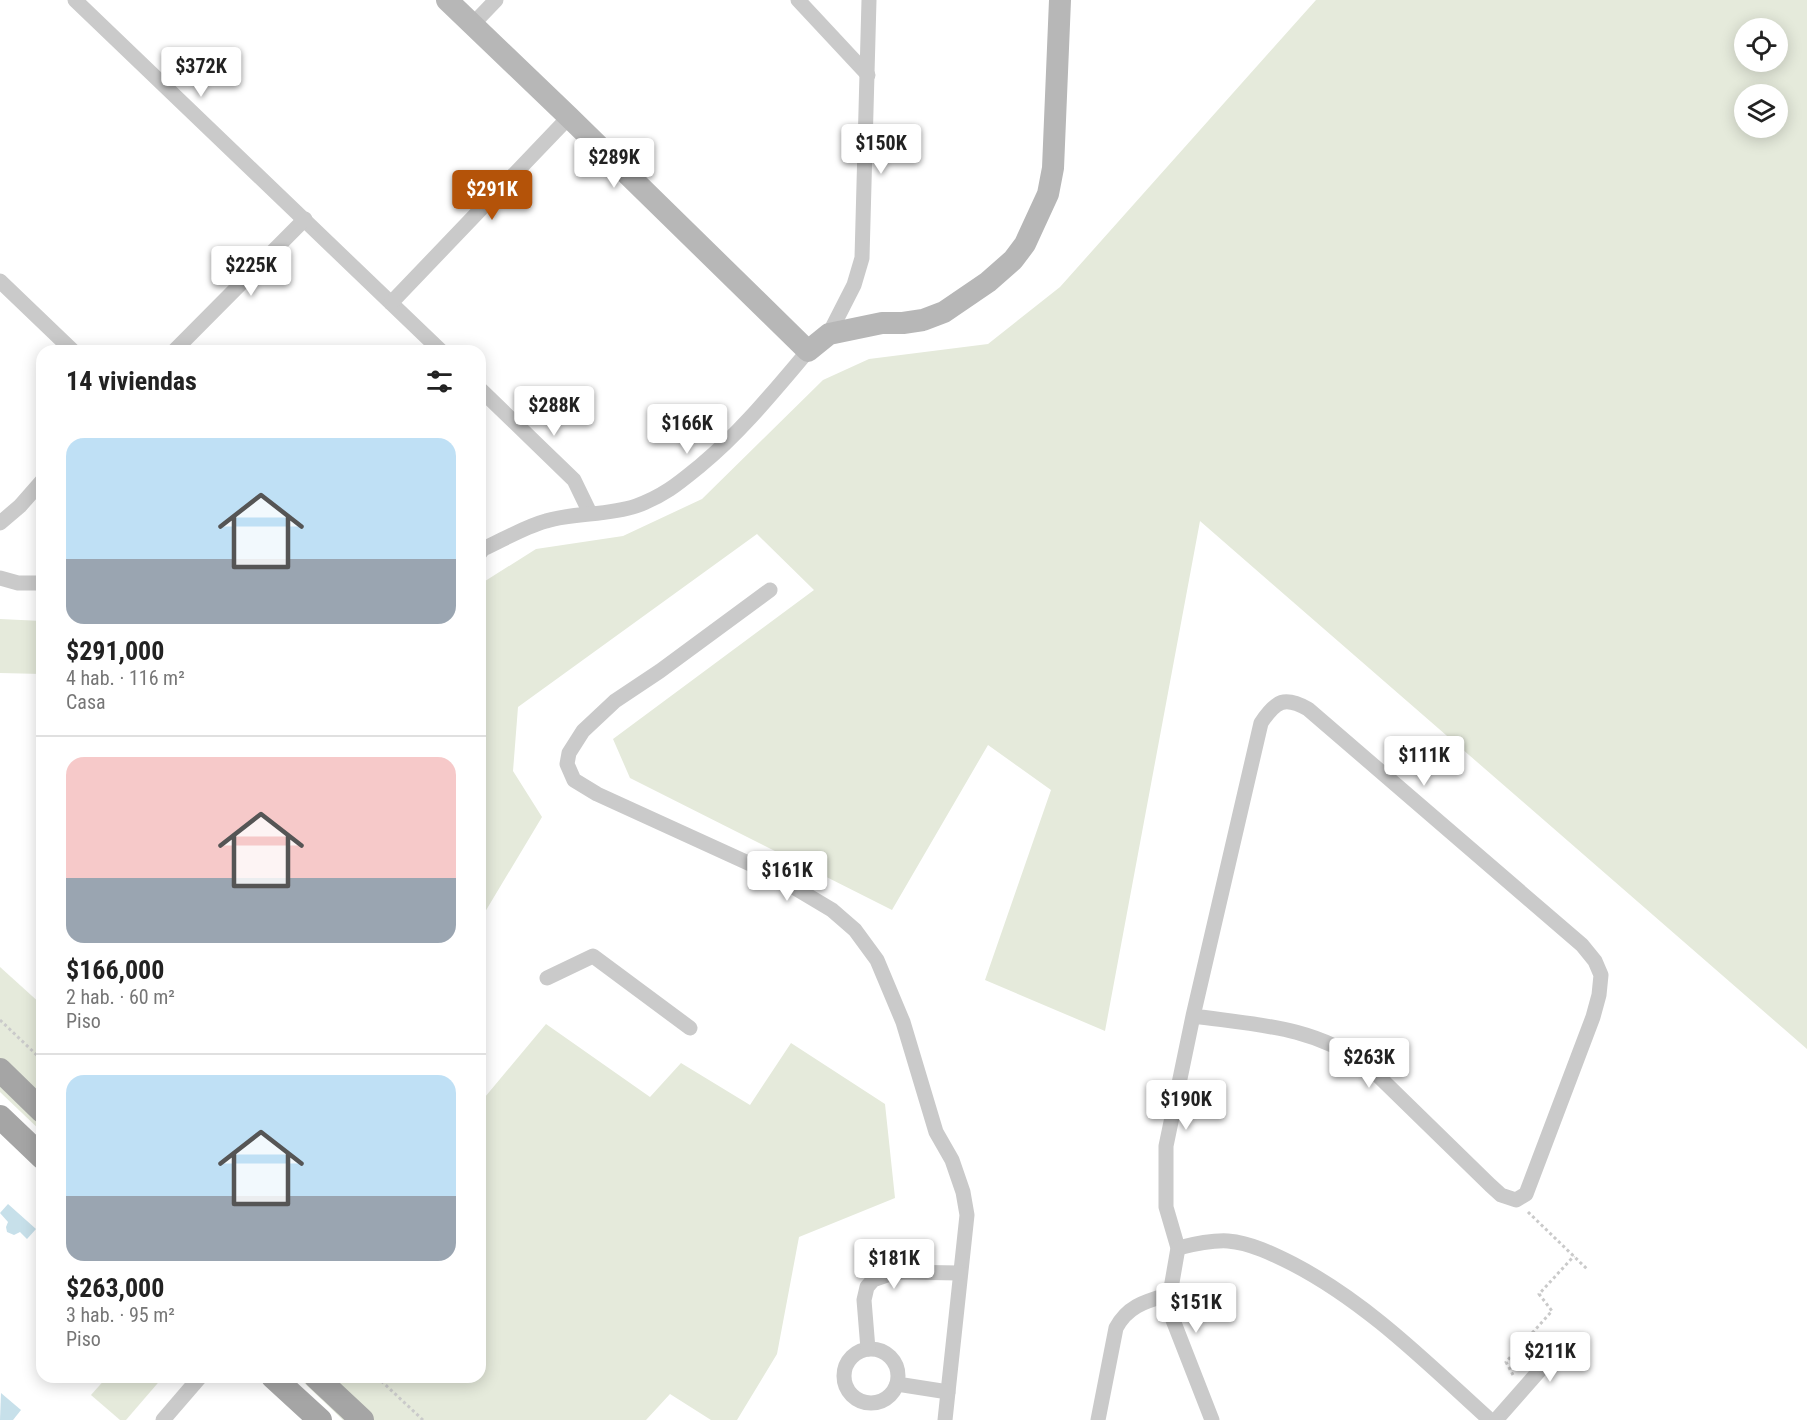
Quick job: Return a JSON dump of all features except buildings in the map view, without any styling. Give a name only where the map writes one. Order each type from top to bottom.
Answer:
[{"type":"main road","points":[[0,1070],[36,1105]]},
{"type":"main road","points":[[24,1094],[0,1117],[36,1151]]},
{"type":"main road","points":[[280,1383],[320,1420]]},
{"type":"main road","points":[[322,1383],[362,1420]]},
{"type":"street","points":[[75,0],[435,345]]},
{"type":"street","points":[[447,0],[808,351]]},
{"type":"street","points":[[473,24],[496,0]]},
{"type":"street","points":[[798,0],[868,75]]},
{"type":"street","points":[[486,548],[545,521],[590,513],[612,512],[635,506],[670,490],[711,457],[746,423],[808,351],[829,334],[854,285],[862,258],[869,0]]},
{"type":"street","points":[[829,334],[882,323],[923,320],[944,312],[988,282],[1019,252],[1048,195],[1053,168],[1060,0]]},
{"type":"street","points":[[391,303],[569,117]]},
{"type":"street","points":[[180,345],[305,219]]},
{"type":"street","points":[[0,281],[67,345]]},
{"type":"street","points":[[486,395],[574,480],[590,513]]},
{"type":"street","points":[[0,523],[20,506],[36,488]]},
{"type":"street","points":[[0,578],[18,583],[36,584]]},
{"type":"street","points":[[770,590],[660,671],[615,701],[583,731],[569,753],[567,764],[574,780],[597,794],[770,873],[832,910],[855,930],[876,960],[903,1022],[936,1132],[952,1160],[963,1192],[967,1215],[945,1420]]},
{"type":"street","points":[[1193,1016],[1284,1028],[1321,1038],[1349,1052],[1367,1065],[1501,1195],[1516,1200],[1526,1194],[1593,1017],[1601,975],[1595,961],[1582,945],[1308,709],[1293,700],[1282,702],[1270,710],[1261,723],[1193,1016],[1166,1146],[1166,1207],[1178,1248],[1170,1294],[1171,1315],[1212,1420]]},
{"type":"street","points":[[547,978],[593,956],[690,1028]]},
{"type":"street","points":[[1178,1248],[1199,1243],[1228,1241],[1266,1251],[1317,1277],[1380,1320],[1490,1420]]},
{"type":"street","points":[[868,1349],[864,1300],[867,1287],[873,1280],[896,1272],[960,1273]]},
{"type":"street","points":[[1098,1420],[1116,1328],[1122,1316],[1146,1301],[1170,1294]]},
{"type":"street","points":[[868,1349],[885,1352],[897,1366],[897,1384],[894,1392],[879,1403],[861,1402],[848,1390],[844,1373],[846,1364],[852,1357],[868,1349]]},
{"type":"street","points":[[1496,1420],[1554,1354]]},
{"type":"street","points":[[163,1420],[195,1383]]},
{"type":"street","points":[[897,1384],[948,1392]]},
{"type":"path","points":[[0,1020],[36,1054]]},
{"type":"path","points":[[1516,1200],[1587,1269]]},
{"type":"path","points":[[1517,1383],[1506,1362],[1552,1311],[1539,1294],[1574,1256]]},
{"type":"path","points":[[383,1383],[423,1420]]},
{"type":"shaded area","points":[[1316,0],[1807,0],[1807,1049],[1200,521],[1105,1031],[985,980],[1051,790],[988,745],[892,910],[630,778],[613,739],[814,590],[757,534],[518,707],[513,771],[542,817],[486,910],[486,580],[536,549],[623,536],[702,499],[823,380],[869,359],[988,344],[1060,287]]},
{"type":"shaded area","points":[[0,619],[36,621],[36,674],[0,673]]},
{"type":"shaded area","points":[[0,967],[36,1000],[36,1126],[0,1092]]},
{"type":"shaded area","points":[[546,1024],[650,1097],[681,1063],[750,1105],[791,1043],[885,1104],[895,1198],[799,1237],[777,1354],[737,1420],[711,1420],[670,1394],[646,1420],[343,1420],[304,1383],[486,1383],[486,1096]]},
{"type":"shaded area","points":[[102,1383],[158,1383],[126,1420],[120,1420],[91,1395]]},
{"type":"water","points":[[8,1204],[36,1229],[27,1239],[20,1232],[14,1235],[7,1232],[8,1222],[0,1213]]},
{"type":"water","points":[[1,1393],[21,1410],[13,1420],[0,1420]]}]
